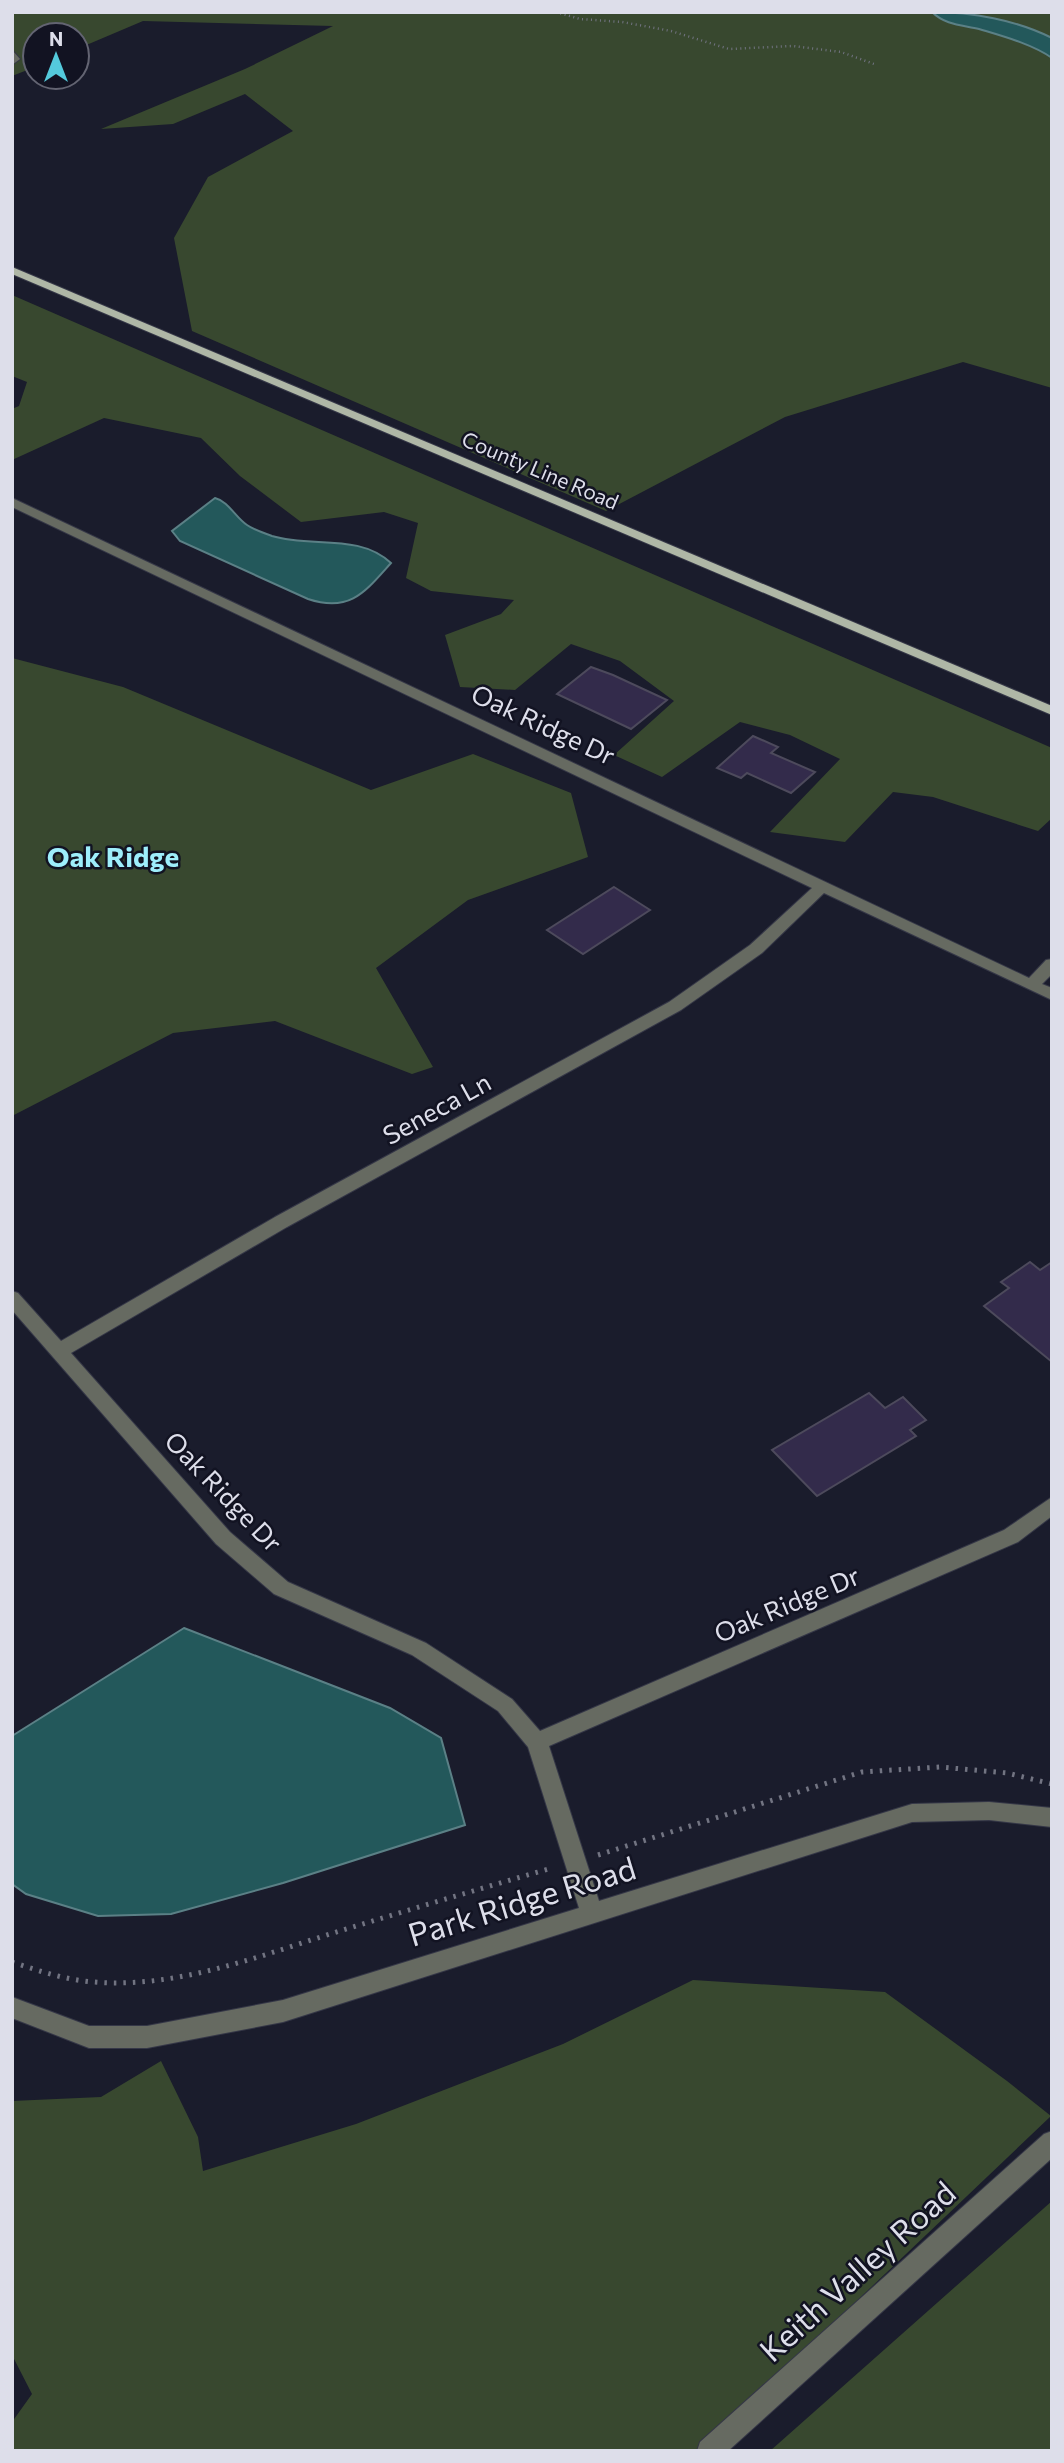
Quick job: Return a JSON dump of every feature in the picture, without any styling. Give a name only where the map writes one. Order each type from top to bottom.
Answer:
[{"type":"main road","name":"County Line Road","points":[[12,270],[1052,711]]},
{"type":"street","points":[[12,53],[15,59],[12,62]]},
{"type":"street","name":"Oak Ridge Dr","points":[[12,502],[1052,995]]},
{"type":"street","name":"Seneca Ln","points":[[59,1351],[281,1222],[675,1006],[756,949],[822,887]]},
{"type":"street","points":[[1031,985],[1052,964]]},
{"type":"street","name":"Oak Ridge Dr","points":[[12,1298],[223,1538],[281,1588],[419,1649],[505,1705],[537,1742],[592,1913]]},
{"type":"street","name":"Oak Ridge Dr","points":[[537,1742],[1011,1536],[1052,1505]]},
{"type":"street","name":"Park Ridge Road","points":[[12,2007],[89,2037],[147,2037],[283,2011],[912,1813],[989,1811],[1052,1818]]},
{"type":"street","name":"Keith Valley Road","points":[[709,2451],[1052,2142]]},
{"type":"path","points":[[556,12],[580,19],[622,22],[671,32],[729,49],[793,46],[841,52],[874,64]]},
{"type":"path","points":[[12,1962],[67,1979],[89,1982],[117,1984],[180,1978],[238,1964],[862,1772],[940,1767],[1007,1773],[1052,1784]]},
{"type":"shaded area","points":[[12,12],[1052,12],[1052,388],[963,362],[785,417],[606,511],[192,331],[174,238],[208,177],[293,131],[245,94],[173,124],[101,129],[245,69],[333,26],[143,21],[91,43],[91,21],[21,21],[21,72],[12,76]]},
{"type":"shaded area","points":[[932,12],[993,18],[1024,26],[1052,38],[1052,58],[1017,41],[948,22]]},
{"type":"shaded area","points":[[12,295],[1052,748],[1052,818],[1038,831],[933,797],[893,792],[845,842],[770,832],[840,759],[790,735],[740,722],[662,777],[614,755],[674,701],[620,661],[571,644],[515,690],[460,687],[445,635],[501,614],[514,600],[431,591],[406,578],[418,523],[384,512],[301,522],[240,476],[201,438],[104,418],[12,460],[12,409],[19,406],[27,382],[12,376]]},
{"type":"shaded area","points":[[215,498],[224,502],[247,525],[262,533],[303,541],[350,544],[378,554],[391,563],[356,597],[335,603],[308,599],[180,541],[172,531]]},
{"type":"shaded area","points":[[12,658],[123,687],[371,790],[473,754],[571,793],[588,857],[468,900],[376,968],[433,1067],[412,1074],[275,1021],[173,1033],[12,1116]]},
{"type":"shaded area","points":[[184,1628],[390,1708],[441,1738],[465,1825],[283,1883],[171,1914],[98,1916],[26,1894],[12,1884],[12,1736]]},
{"type":"shaded area","points":[[693,1980],[885,1992],[1051,2116],[699,2451],[12,2451],[12,2422],[32,2394],[12,2355],[12,2101],[101,2097],[161,2061],[198,2137],[203,2171],[356,2124],[563,2044]]},
{"type":"shaded area","points":[[1052,2201],[1052,2451],[770,2451]]},
{"type":"building","points":[[591,667],[667,700],[631,729],[557,694]]},
{"type":"building","points":[[753,736],[778,747],[771,753],[815,772],[791,793],[747,773],[741,778],[717,768]]},
{"type":"building","points":[[614,887],[650,910],[583,954],[547,930]]},
{"type":"building","points":[[1030,1262],[1040,1270],[1052,1262],[1052,1362],[984,1306],[1009,1288],[1001,1282]]},
{"type":"building","points":[[869,1393],[885,1408],[903,1397],[926,1420],[910,1430],[916,1436],[817,1496],[772,1450]]},
{"type":"district","name":"Oak Ridge","points":[[113,857]]}]
